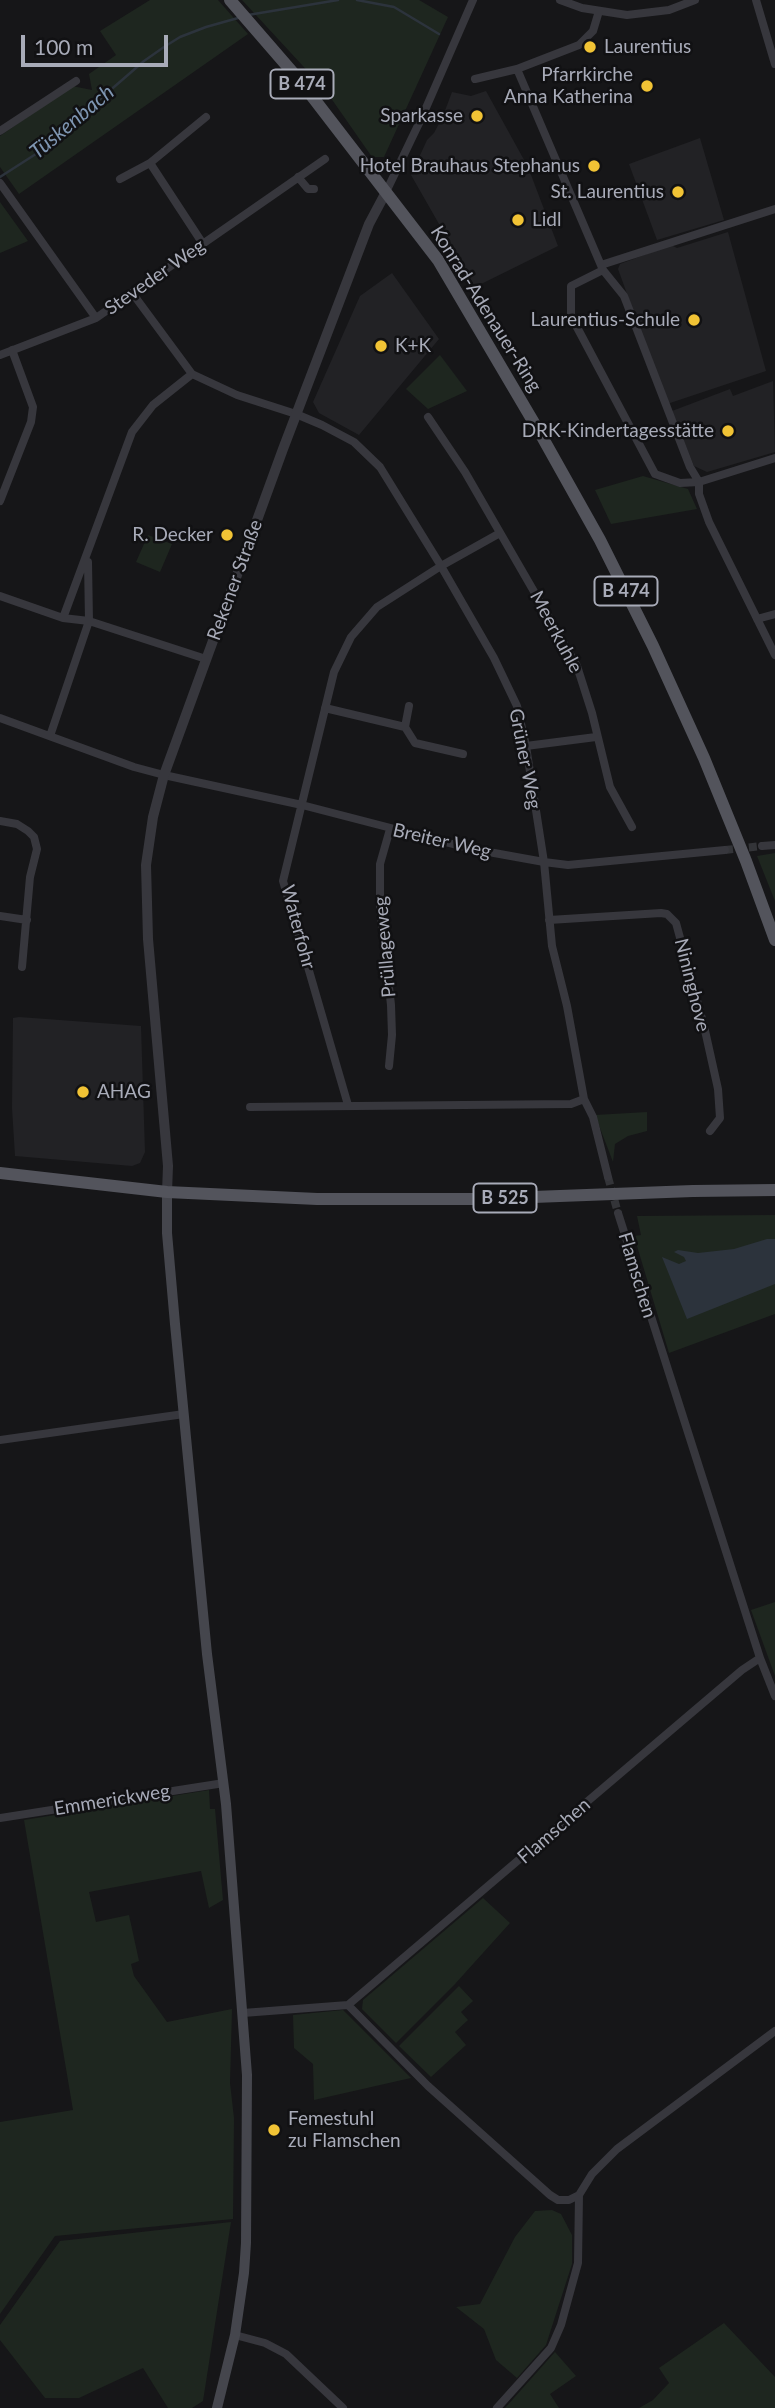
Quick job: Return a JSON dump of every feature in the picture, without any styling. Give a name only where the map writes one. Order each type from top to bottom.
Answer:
[{"type":"main road","name":"Konrad-Adenauer-Ring","points":[[230,1],[301,82],[438,260],[600,540],[653,646],[704,758],[775,940]]},
{"type":"main road","name":"B 525","points":[[0,1173],[167,1192],[317,1199],[480,1199],[775,1190]]},
{"type":"main road","points":[[167,1192],[167,1233],[207,1654],[224,1783],[243,2013],[248,2130],[246,2243],[235,2335],[218,2408]]},
{"type":"street","name":"Rekener Straße","points":[[167,1192],[168,1166],[148,939],[146,865],[153,817],[164,775],[206,659],[369,225],[418,127],[473,0]]},
{"type":"street","points":[[560,0],[626,15],[650,13],[695,0]]},
{"type":"street","points":[[756,0],[775,64]]},
{"type":"street","points":[[475,79],[517,69],[579,45],[593,31],[599,11]]},
{"type":"street","points":[[517,69],[602,267],[624,296],[690,467],[699,482],[699,494],[709,522],[775,655]]},
{"type":"street","points":[[0,131],[76,80]]},
{"type":"street","points":[[120,179],[150,163],[206,117]]},
{"type":"street","name":"Steveder Weg","points":[[0,355],[96,318],[325,159]]},
{"type":"street","points":[[150,163],[203,244]]},
{"type":"street","points":[[298,177],[308,190],[314,189]]},
{"type":"street","points":[[0,183],[96,318]]},
{"type":"street","points":[[775,209],[602,267],[571,286],[571,316],[652,470],[667,480],[680,483],[699,482],[775,458]]},
{"type":"street","points":[[64,618],[132,432],[160,398],[192,374],[133,294]]},
{"type":"street","points":[[0,501],[30,422],[33,407],[12,350]]},
{"type":"street","name":"Grüner Weg","points":[[192,374],[237,395],[296,414],[354,442],[380,467],[494,658],[517,706],[526,746],[544,862],[552,946],[568,1006],[584,1099],[593,1117],[608,1177]]},
{"type":"street","name":"Meerkuhle","points":[[428,417],[460,462],[577,666],[592,713],[610,787],[632,827]]},
{"type":"street","points":[[441,566],[500,533]]},
{"type":"street","points":[[50,736],[89,621],[88,556]]},
{"type":"street","name":"Waterfohr","points":[[348,1105],[283,881],[340,657],[361,623],[384,603],[441,566]]},
{"type":"street","points":[[0,596],[64,618],[89,621],[206,659]]},
{"type":"street","points":[[757,619],[775,614]]},
{"type":"street","points":[[409,706],[405,727],[415,743],[463,754]]},
{"type":"street","points":[[325,708],[405,727]]},
{"type":"street","name":"Breiter Weg","points":[[0,718],[134,767],[302,805],[472,849],[568,865],[725,850]]},
{"type":"street","points":[[526,746],[596,737]]},
{"type":"street","points":[[0,821],[17,824],[34,837],[37,849],[30,877],[22,967]]},
{"type":"street","name":"Prüllageweg","points":[[389,1066],[392,1025],[380,897],[380,864],[390,829]]},
{"type":"street","points":[[762,846],[775,845]]},
{"type":"street","name":"Nininghove","points":[[549,920],[661,913],[667,914],[676,923],[718,1089],[720,1118],[710,1131]]},
{"type":"street","points":[[0,916],[27,919]]},
{"type":"street","points":[[250,1107],[571,1104],[584,1099]]},
{"type":"street","name":"Flamschen","points":[[618,1213],[760,1658],[775,1696]]},
{"type":"street","points":[[0,1440],[184,1414]]},
{"type":"street","name":"Flamschen","points":[[348,2005],[742,1670],[760,1658]]},
{"type":"street","name":"Emmerickweg","points":[[0,1818],[224,1783]]},
{"type":"street","points":[[243,2013],[348,2005],[428,2086],[558,2200],[569,2200],[579,2195],[593,2174],[617,2148],[775,2031]]},
{"type":"street","points":[[497,2408],[551,2348],[561,2325],[578,2263],[579,2195]]},
{"type":"street","points":[[235,2335],[274,2347],[286,2354],[343,2408]]},
{"type":"shaded area","points":[[150,0],[218,0],[248,34],[19,194],[0,167],[0,136],[72,86],[92,90],[89,74],[116,55],[100,31]]},
{"type":"shaded area","points":[[242,0],[419,0],[448,17],[384,157],[372,157],[326,91]]},
{"type":"shaded area","points":[[486,91],[528,167],[558,246],[475,287],[411,175],[427,140],[443,116],[452,92],[471,96]]},
{"type":"shaded area","name":"St. Laurentius","points":[[700,138],[724,220],[657,240],[629,164]]},
{"type":"shaded area","points":[[0,202],[28,241],[0,253]]},
{"type":"shaded area","name":"Laurentius-Schule","points":[[728,232],[766,371],[667,404],[618,269],[620,264],[671,245],[677,248]]},
{"type":"shaded area","points":[[392,273],[439,339],[359,435],[319,413],[313,402],[360,296]]},
{"type":"shaded area","points":[[440,355],[467,391],[428,409],[406,389]]},
{"type":"shaded area","name":"DRK-Kindertagesstätte","points":[[773,381],[775,452],[707,472],[694,466],[672,411],[730,389],[733,396]]},
{"type":"shaded area","points":[[643,476],[688,489],[697,509],[611,524],[595,490]]},
{"type":"shaded area","points":[[148,535],[172,544],[160,572],[136,562]]},
{"type":"shaded area","points":[[775,853],[775,901],[757,856]]},
{"type":"shaded area","points":[[13,1018],[141,1026],[145,1152],[140,1163],[132,1166],[15,1156],[12,1108]]},
{"type":"shaded area","points":[[647,1112],[647,1131],[628,1136],[615,1144],[613,1162],[595,1115]]},
{"type":"shaded area","points":[[775,1215],[775,1314],[669,1353],[634,1236],[641,1235],[637,1216]]},
{"type":"shaded area","points":[[775,1239],[775,1284],[687,1319],[662,1257],[679,1264],[686,1261],[674,1252],[678,1250],[698,1253],[734,1249]]},
{"type":"shaded area","points":[[775,1602],[775,1676],[751,1610]]},
{"type":"shaded area","points":[[209,1790],[210,1809],[215,1809],[223,1900],[209,1908],[201,1871],[89,1892],[96,1922],[129,1915],[139,1961],[131,1964],[134,1976],[167,2022],[232,2009],[230,2083],[234,2118],[233,2219],[55,2236],[0,2314],[0,2122],[73,2110],[24,1820]]},
{"type":"shaded area","points":[[483,1898],[510,1923],[455,1984],[396,2043],[362,2009],[363,2000]]},
{"type":"shaded area","points":[[459,1986],[473,2001],[461,2012],[468,2020],[455,2032],[466,2045],[431,2077],[399,2046]]},
{"type":"shaded area","points":[[343,2010],[411,2078],[314,2100],[313,2064],[294,2048],[293,2015]]},
{"type":"shaded area","points":[[552,2210],[561,2214],[572,2235],[572,2264],[546,2345],[517,2378],[496,2360],[484,2329],[456,2307],[480,2304],[515,2237],[535,2211]]},
{"type":"shaded area","points":[[231,2222],[203,2401],[192,2408],[168,2408],[143,2368],[79,2398],[45,2398],[0,2340],[0,2325],[60,2241]]},
{"type":"shaded area","points":[[724,2323],[775,2377],[775,2408],[639,2408],[653,2400],[669,2383],[659,2368]]},
{"type":"shaded area","points":[[555,2352],[576,2376],[550,2394],[559,2408],[505,2408]]},
{"type":"waterway","name":"Tüskenbach","points":[[248,15],[338,0]]},
{"type":"waterway","name":"Tüskenbach","points":[[357,0],[394,7],[439,34]]},
{"type":"waterway","name":"Tüskenbach","points":[[0,177],[39,152],[144,61],[164,47],[180,37],[238,18]]},
{"type":"tunnel","points":[[725,850],[762,846]]},
{"type":"tunnel","points":[[608,1177],[618,1213]]},
{"type":"place","name":"Laurentius","points":[[590,47]]},
{"type":"place","name":"Pfarrkirche Anna Katherina","points":[[647,86]]},
{"type":"place","name":"Sparkasse","points":[[477,116]]},
{"type":"place","name":"Hotel Brauhaus Stephanus","points":[[594,166]]},
{"type":"place","name":"St. Laurentius","points":[[678,192]]},
{"type":"place","name":"Lidl","points":[[518,220]]},
{"type":"place","name":"Laurentius-Schule","points":[[694,320]]},
{"type":"place","name":"K+K","points":[[381,346]]},
{"type":"place","name":"DRK-Kindertagesstätte","points":[[728,431]]},
{"type":"place","name":"R. Decker","points":[[227,535]]},
{"type":"place","name":"AHAG","points":[[83,1092]]},
{"type":"place","name":"Femestuhl zu Flamschen","points":[[274,2130]]}]
